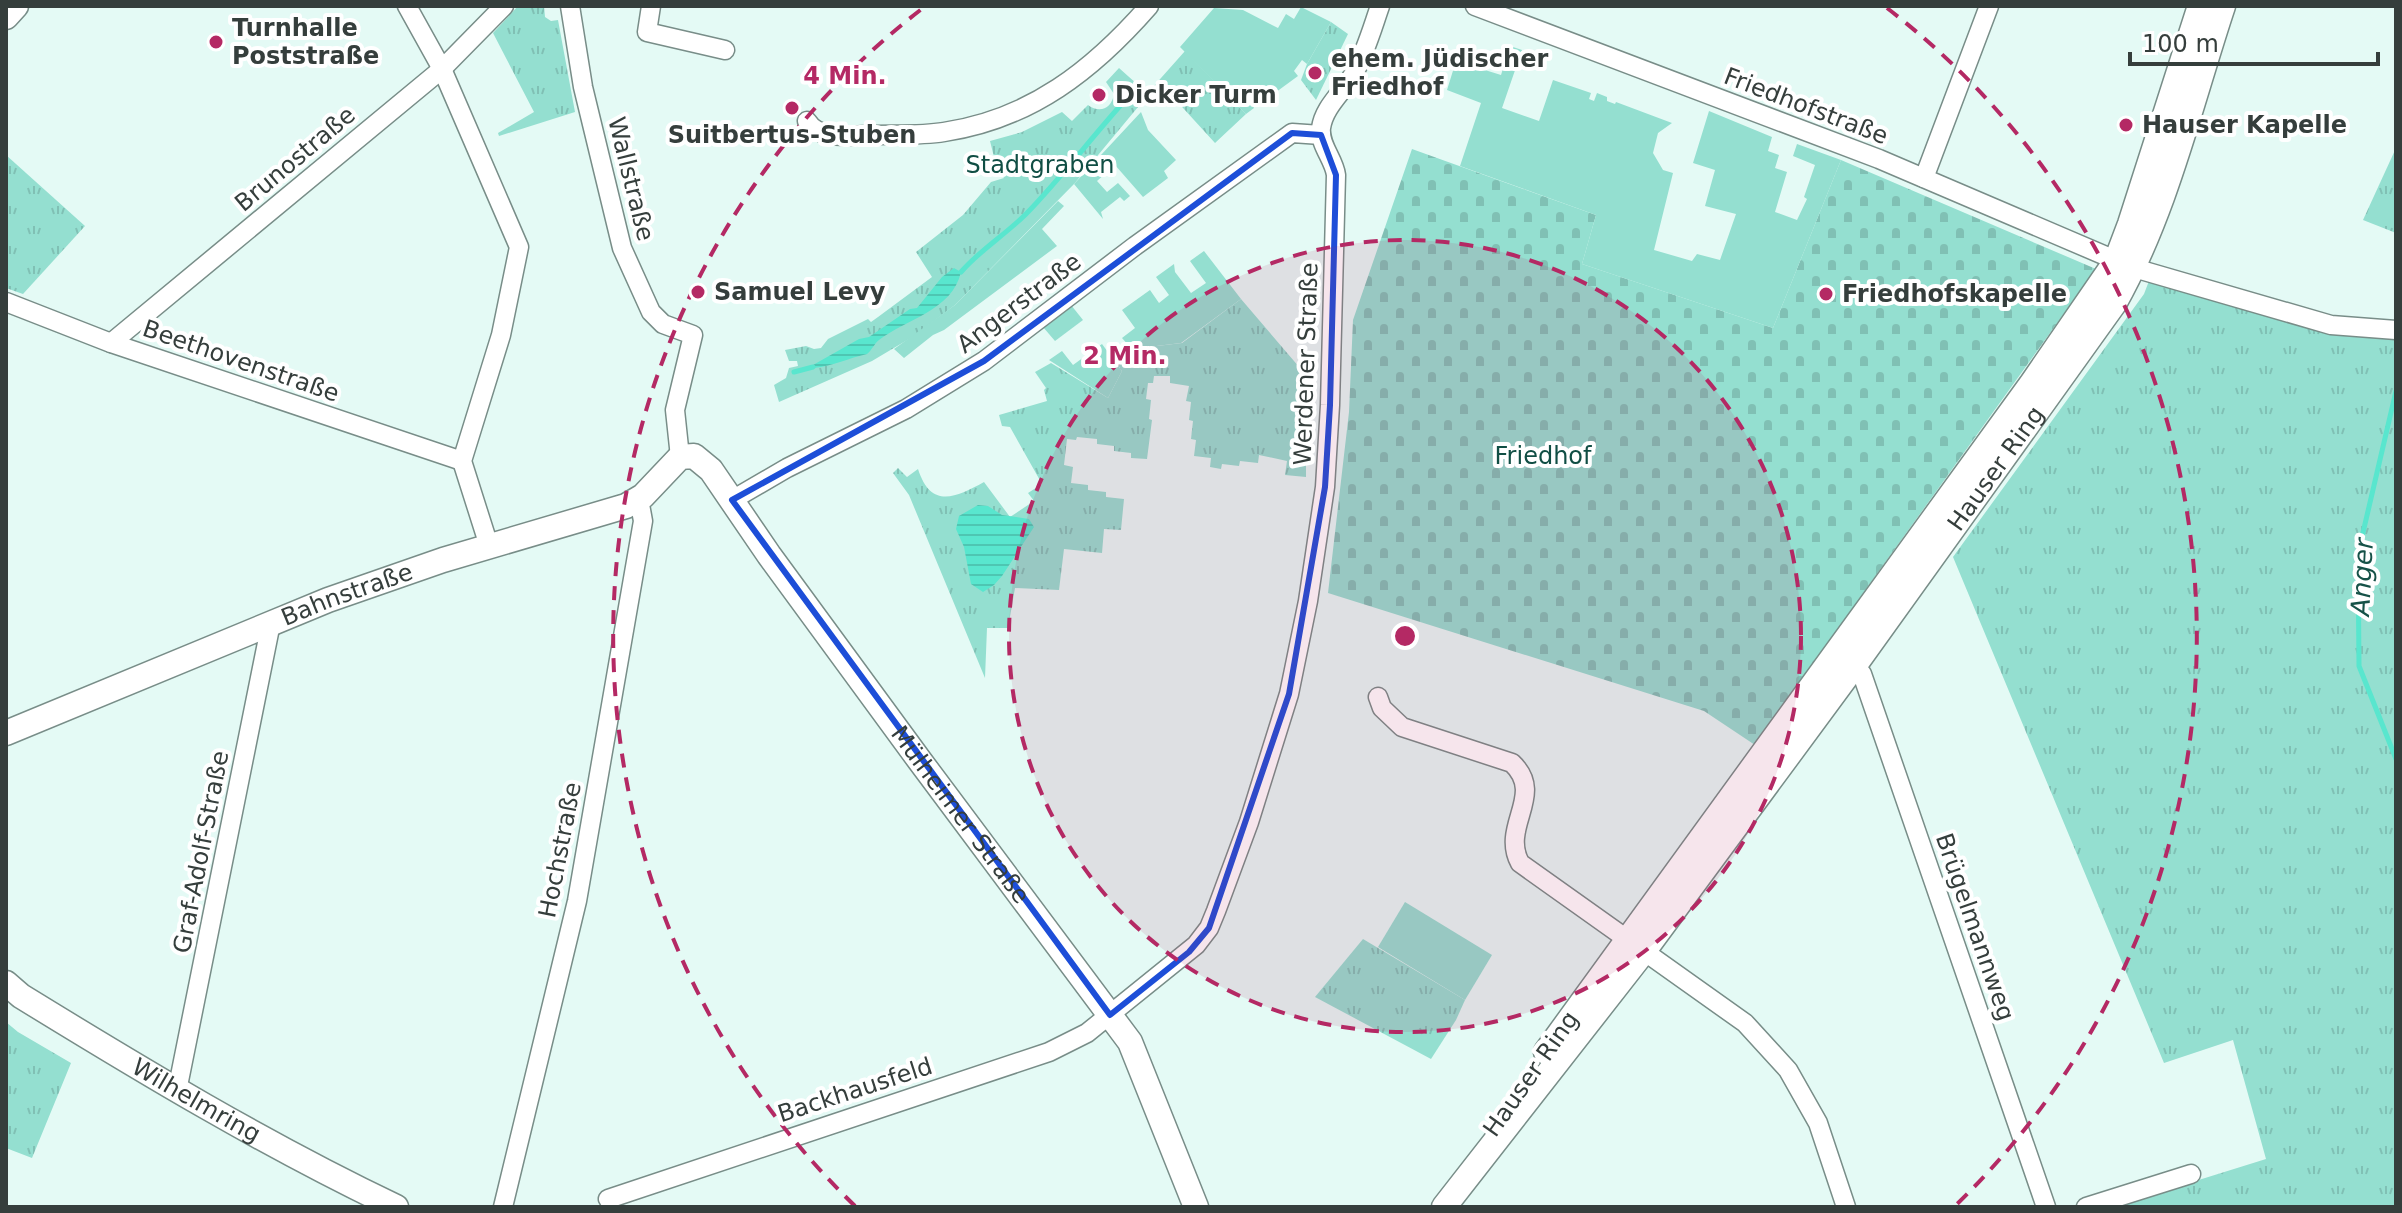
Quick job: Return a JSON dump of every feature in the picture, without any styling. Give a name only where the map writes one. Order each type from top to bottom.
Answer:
[{"type":"main road","points":[[6,17],[16,6]]},
{"type":"main road","name":"Hauser Ring","points":[[1444,1207],[1847,657],[2114,304],[2200,6]]},
{"type":"main road","name":"Hauser Ring","points":[[2125,265],[2167,183],[2223,6]]},
{"type":"main road","name":"Mülheimer Straße","points":[[680,457],[688,455],[697,458],[726,491],[845,659],[1130,1042],[1196,1207]]},
{"type":"main road","name":"Bahnstraße","points":[[6,733],[271,623],[395,576],[606,512],[639,499],[680,457]]},
{"type":"main road","name":"Hauser Ring","points":[[1435,1207],[1636,946]]},
{"type":"main road","name":"Wilhelmring","points":[[6,983],[21,996],[177,1091],[335,1178],[396,1207]]},
{"type":"street","points":[[407,6],[442,69],[519,247],[501,335],[462,461],[489,546]]},
{"type":"street","name":"Brunostraße","points":[[111,343],[442,69],[504,6]]},
{"type":"street","name":"Wallstraße","points":[[570,6],[583,87],[622,248],[651,312],[663,324],[693,335],[675,410],[680,457]]},
{"type":"street","points":[[651,6],[647,32],[725,50]]},
{"type":"street","points":[[807,121],[822,134],[849,135],[944,132],[1001,116],[1052,93],[1093,64],[1149,6]]},
{"type":"street","points":[[1321,135],[1326,113],[1358,65],[1380,6]]},
{"type":"street","name":"Friedhofstraße","points":[[1475,6],[1924,178],[2125,265],[2331,325],[2396,330]]},
{"type":"street","points":[[1924,178],[1989,6]]},
{"type":"street","name":"Angerstraße","points":[[726,491],[838,442],[922,400],[1005,346],[1135,246],[1292,133],[1321,135]]},
{"type":"street","name":"Werdener Straße","points":[[1110,1015],[1203,938],[1249,822],[1269,737],[1289,694],[1308,601],[1325,487],[1330,405],[1336,175],[1321,135]]},
{"type":"street","name":"Beethovenstraße","points":[[6,302],[111,343],[462,461]]},
{"type":"street","name":"Hochstraße","points":[[503,1207],[577,901],[643,521],[639,499]]},
{"type":"street","name":"Graf-Adolf-Straße","points":[[177,1091],[271,623]]},
{"type":"street","name":"Brügelmannweg","points":[[1847,657],[1862,674],[2046,1207]]},
{"type":"street","points":[[1378,697],[1382,708],[1402,727],[1512,763],[1523,773],[1526,790],[1513,840],[1520,863],[1745,1023],[1788,1070],[1818,1123],[1846,1207]]},
{"type":"street","points":[[1244,800],[1249,822]]},
{"type":"street","name":"Backhausfeld","points":[[608,1199],[1049,1052],[1087,1033],[1110,1015]]},
{"type":"street","points":[[2086,1207],[2191,1174]]},
{"type":"highlighted area","points":[[1292,133],[1321,135],[1336,175],[1330,405],[1325,487],[1289,694],[1209,928],[1189,952],[1110,1015],[732,500],[984,361]]},
{"type":"green space","points":[[518,6],[544,6],[545,17],[551,21],[558,20],[575,112],[499,136],[498,133],[534,112],[493,33]]},
{"type":"green space","points":[[1301,7],[1331,22],[1307,64],[1302,60],[1294,71],[1298,76],[1268,98],[1256,88],[1247,95],[1254,108],[1246,114],[1180,47],[1214,8],[1243,10],[1278,28],[1286,14],[1294,19]]},
{"type":"green space","points":[[1331,22],[1348,34],[1316,100],[1301,80]]},
{"type":"green space","points":[[1510,46],[1522,50],[1502,108],[1539,121],[1553,80],[1591,93],[1589,99],[1594,101],[1597,93],[1607,97],[1607,101],[1672,123],[1658,133],[1653,153],[1663,170],[1673,173],[1654,250],[1692,261],[1697,254],[1720,260],[1736,214],[1705,206],[1715,170],[1693,163],[1709,111],[1772,137],[1768,151],[1779,155],[1775,168],[1787,172],[1775,212],[1797,220],[1807,199],[1804,197],[1815,165],[1793,156],[1797,144],[1841,160],[1773,328],[1582,264],[1596,215],[1460,166],[1481,103],[1447,90],[1456,61],[1501,75]]},
{"type":"green space","points":[[1185,51],[1246,114],[1215,143],[1173,97],[1164,96],[1153,87]]},
{"type":"green space","name":"Stadtgraben","points":[[1119,68],[1147,93],[1136,105],[1138,107],[1074,184],[955,305],[914,336],[872,361],[779,402],[774,385],[786,378],[789,368],[798,366],[797,361],[789,361],[785,350],[806,346],[821,348],[828,339],[868,319],[871,322],[932,277],[916,252],[963,215],[991,182],[1004,178],[996,165],[990,141],[1022,132],[1062,112],[1072,121],[1088,105],[1105,108],[1114,94],[1106,82]]},
{"type":"green space","points":[[1141,112],[1148,130],[1176,160],[1164,171],[1168,178],[1143,197],[1115,165],[1097,181],[1107,192],[1118,183],[1130,196],[1124,201],[1120,197],[1101,212],[1103,219],[1074,184]]},
{"type":"green space","points":[[2396,148],[2396,233],[2363,220]]},
{"type":"green space","name":"Friedhof","points":[[1412,149],[1596,215],[1582,264],[1773,328],[1841,160],[2096,269],[1866,589],[1758,747],[1704,711],[1328,593],[1349,412],[1353,320]]},
{"type":"green space","points":[[6,155],[85,226],[23,294],[6,288]]},
{"type":"green space","points":[[1058,201],[1064,206],[1042,229],[1057,246],[904,358],[894,349],[955,305]]},
{"type":"green space","points":[[1204,251],[1241,299],[1181,343],[1140,348],[1129,346],[1122,338],[1135,328],[1122,310],[1150,290],[1159,303],[1169,295],[1156,277],[1174,264],[1175,272],[1191,293],[1206,283],[1190,261]]},
{"type":"green space","points":[[2152,273],[2331,325],[2396,330],[2396,1207],[2112,1207],[2266,1159],[2233,1040],[2164,1063],[1953,557],[2144,294]]},
{"type":"green space","points":[[1241,299],[1306,375],[1306,477],[1285,475],[1287,461],[1259,455],[1258,463],[1240,461],[1239,466],[1222,464],[1221,469],[1210,467],[1211,458],[1194,456],[1196,440],[1191,439],[1193,421],[1189,420],[1191,402],[1186,401],[1189,386],[1170,383],[1170,376],[1154,376],[1153,383],[1148,383],[1146,399],[1151,400],[1149,419],[1152,420],[1147,459],[1131,458],[1131,453],[1114,451],[1114,446],[1097,444],[1097,439],[1067,439],[1064,465],[1073,467],[1071,483],[1088,485],[1088,490],[1106,492],[1106,497],[1124,499],[1121,530],[1104,529],[1102,553],[1064,549],[1059,590],[1015,588],[1008,628],[987,628],[985,678],[909,495],[893,473],[898,468],[907,477],[918,469],[930,490],[945,496],[984,482],[1010,517],[1034,501],[1028,493],[1042,484],[1010,427],[1002,426],[999,415],[1047,401],[1046,388],[1035,372],[1051,363],[1108,398],[1122,371],[1113,358],[1129,346],[1140,348],[1182,343]]},
{"type":"green space","points":[[1071,305],[1083,320],[1055,341],[1043,327]]},
{"type":"green space","points":[[1102,344],[1122,371],[1108,398],[1049,360],[1062,351],[1073,365]]},
{"type":"green space","points":[[1405,902],[1492,955],[1465,1000],[1378,947]]},
{"type":"green space","points":[[1363,939],[1465,1000],[1431,1059],[1315,997]]},
{"type":"green space","points":[[6,1022],[71,1063],[32,1158],[6,1148]]},
{"type":"shaded area","points":[[954,268],[961,272],[956,285],[927,313],[879,340],[867,354],[814,368],[813,365],[859,339],[869,337],[910,309],[917,308],[942,277]]},
{"type":"shaded area","points":[[978,505],[988,506],[1002,515],[1029,519],[1034,527],[1002,576],[983,592],[971,584],[964,547],[956,529],[959,516]]},
{"type":"waterway","points":[[961,272],[1038,201],[1120,106],[1123,98]]},
{"type":"waterway","name":"Stadtgraben","points":[[794,372],[813,367]]},
{"type":"waterway","name":"Anger","points":[[2396,391],[2358,554],[2359,666],[2396,759]]},
{"type":"place","name":"Turnhalle Poststraße","points":[[216,42]]},
{"type":"place","name":"ehem. Jüdischer Friedhof","points":[[1315,73]]},
{"type":"place","name":"Dicker Turm","points":[[1099,95]]},
{"type":"place","name":"Suitbertus-Stuben","points":[[792,108]]},
{"type":"place","name":"Hauser Kapelle","points":[[2126,125]]},
{"type":"place","name":"Samuel Levy","points":[[698,292]]},
{"type":"place","name":"Friedhofskapelle","points":[[1826,294]]}]
